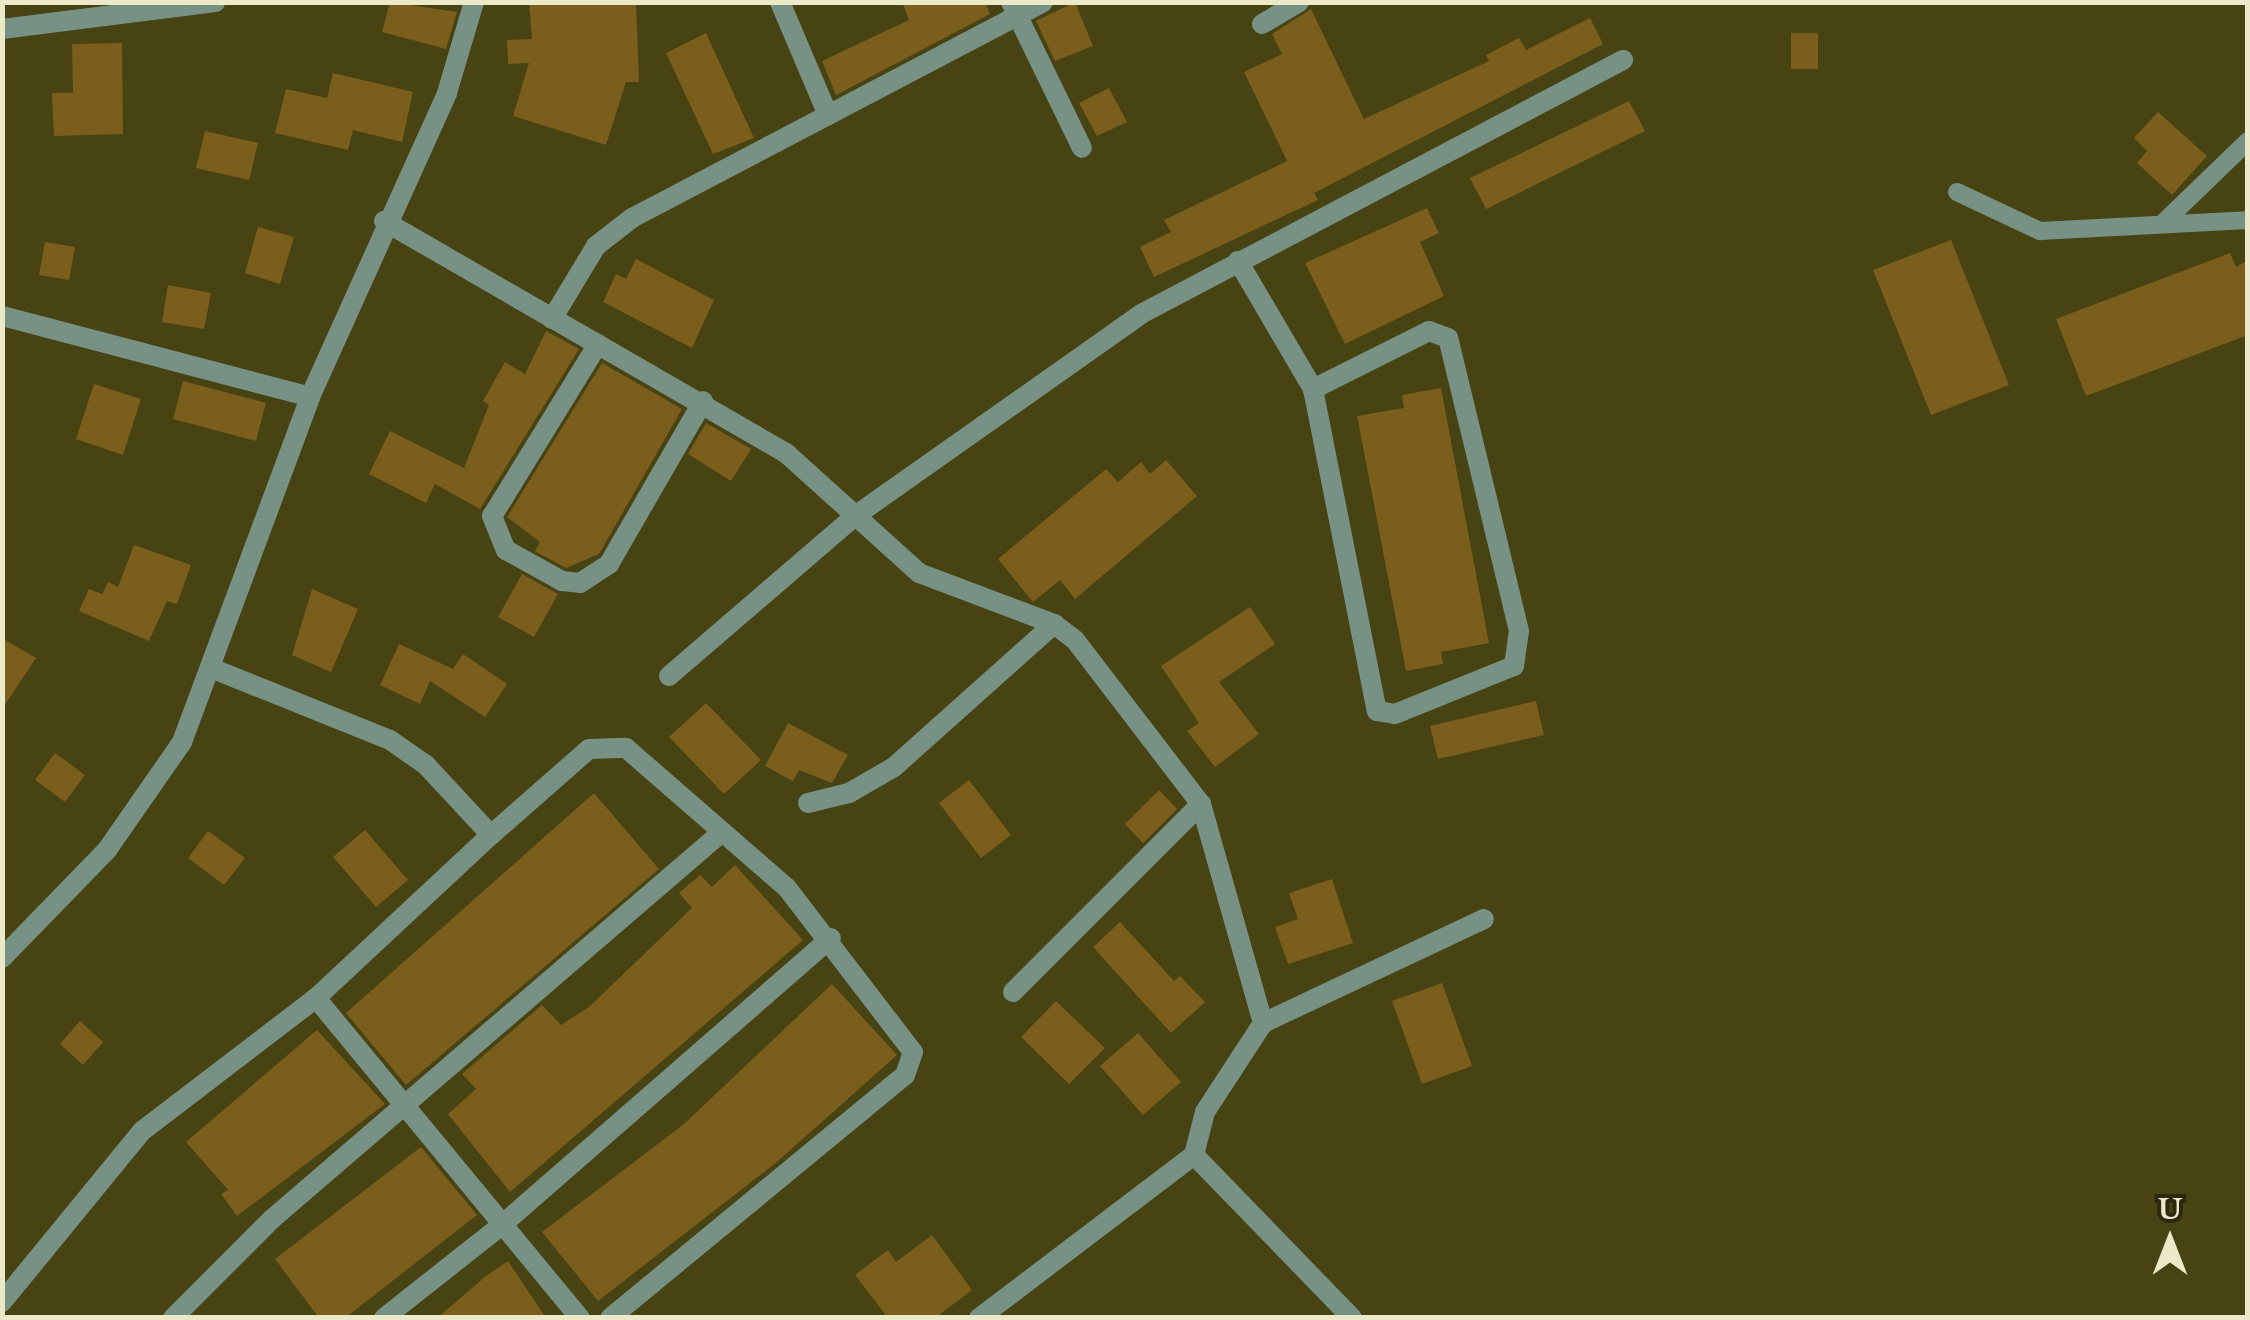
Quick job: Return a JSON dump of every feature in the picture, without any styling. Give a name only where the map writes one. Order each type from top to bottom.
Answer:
[{"type":"street","points":[[2,29],[214,2]]},
{"type":"street","points":[[2,958],[152,794],[213,670],[310,396],[384,220],[447,93],[474,2]]},
{"type":"street","points":[[780,2],[828,114]]},
{"type":"street","points":[[552,318],[612,231],[1014,11],[1043,2]]},
{"type":"street","points":[[1262,24],[1298,2]]},
{"type":"street","points":[[1014,11],[1082,148]]},
{"type":"street","points":[[668,676],[855,516],[1141,314],[1623,60]]},
{"type":"street","points":[[384,220],[704,401],[786,454],[919,572],[1054,624],[1201,804],[1226,872],[1264,1024]]},
{"type":"street","points":[[1238,261],[1313,389],[1378,711],[1395,714],[1514,666],[1519,631],[1448,338],[1429,331],[1313,389]]},
{"type":"street","points":[[2,316],[310,396]]},
{"type":"street","points":[[598,344],[492,516],[506,550],[562,581],[580,583],[609,564],[704,401]]},
{"type":"street","points":[[808,802],[849,794],[894,767],[1054,624]]},
{"type":"street","points":[[213,670],[390,740],[426,765],[492,835]]},
{"type":"street","points":[[2,1302],[142,1131],[316,998],[589,749],[609,742],[626,748],[831,938],[907,1037],[914,1064],[610,1318]]},
{"type":"street","points":[[1014,992],[1201,804]]},
{"type":"street","points":[[173,1318],[272,1219],[408,1110],[721,833]]},
{"type":"street","points":[[979,1318],[1194,1155],[1206,1112],[1264,1024],[1484,920]]},
{"type":"street","points":[[384,1318],[503,1224],[831,938]]},
{"type":"street","points":[[316,998],[580,1318]]},
{"type":"street","points":[[1194,1155],[1352,1318]]},
{"type":"lane","points":[[2163,223],[2248,141]]},
{"type":"lane","points":[[1957,192],[2040,231],[2248,220]]},
{"type":"building","points":[[390,2],[457,12],[446,49],[382,32]]},
{"type":"building","points":[[529,2],[636,2],[639,82],[626,82],[606,145],[513,116],[529,63],[508,64],[507,40],[532,39]]},
{"type":"building","points":[[902,2],[985,2],[990,14],[836,95],[822,61],[909,20]]},
{"type":"building","points":[[1075,2],[1093,46],[1055,61],[1036,21]]},
{"type":"building","points":[[1311,9],[1364,119],[1489,61],[1486,55],[1519,38],[1526,50],[1590,18],[1603,44],[1314,193],[1318,200],[1154,277],[1140,247],[1171,232],[1164,220],[1287,161],[1244,72],[1282,54],[1272,34]]},
{"type":"building","points":[[706,33],[754,138],[713,154],[666,53]]},
{"type":"building","points":[[1791,33],[1818,33],[1818,69],[1791,69]]},
{"type":"building","points":[[122,43],[123,134],[54,136],[52,93],[73,93],[72,44]]},
{"type":"building","points":[[333,73],[413,92],[402,142],[353,130],[348,150],[275,133],[286,89],[327,98]]},
{"type":"building","points":[[1109,88],[1127,122],[1097,136],[1079,103]]},
{"type":"building","points":[[1629,101],[1645,131],[1486,209],[1470,178]]},
{"type":"building","points":[[2158,112],[2207,156],[2172,195],[2137,163],[2147,151],[2134,138]]},
{"type":"building","points":[[205,131],[258,143],[249,180],[196,168]]},
{"type":"building","points":[[1427,208],[1439,233],[1420,242],[1444,296],[1345,344],[1305,263]]},
{"type":"building","points":[[258,227],[294,237],[280,284],[245,273]]},
{"type":"building","points":[[1951,240],[2009,385],[1931,415],[1873,270]]},
{"type":"building","points":[[45,242],[75,247],[69,280],[39,275]]},
{"type":"building","points":[[2230,253],[2236,267],[2248,260],[2248,335],[2086,396],[2056,319]]},
{"type":"building","points":[[636,259],[714,300],[692,348],[603,302],[616,274],[626,279]]},
{"type":"building","points":[[168,285],[211,293],[204,329],[162,322]]},
{"type":"building","points":[[546,331],[579,349],[480,509],[435,484],[426,503],[369,474],[390,431],[464,468],[489,405],[483,401],[505,362],[525,374]]},
{"type":"building","points":[[602,363],[682,409],[599,554],[566,568],[535,551],[540,542],[507,517]]},
{"type":"building","points":[[183,381],[266,403],[256,441],[173,419]]},
{"type":"building","points":[[94,384],[141,399],[123,455],[76,439]]},
{"type":"building","points":[[1441,388],[1489,643],[1441,652],[1443,664],[1406,671],[1357,416],[1404,408],[1402,395]]},
{"type":"building","points":[[706,423],[751,449],[731,481],[688,454]]},
{"type":"building","points":[[1166,460],[1197,496],[1075,599],[1060,580],[1033,602],[998,559],[1106,469],[1118,482],[1141,462],[1150,474]]},
{"type":"building","points":[[134,545],[191,565],[177,604],[167,601],[149,641],[79,611],[89,589],[102,594],[108,582],[118,587]]},
{"type":"building","points":[[522,574],[558,594],[534,637],[498,617]]},
{"type":"building","points":[[312,589],[358,609],[331,672],[292,655]]},
{"type":"building","points":[[1250,607],[1275,644],[1219,682],[1259,734],[1215,767],[1187,731],[1199,723],[1161,666]]},
{"type":"building","points":[[2,638],[36,658],[2,709]]},
{"type":"building","points":[[399,644],[453,669],[463,654],[507,684],[485,717],[430,681],[420,704],[380,685]]},
{"type":"building","points":[[1536,701],[1544,735],[1438,759],[1430,726]]},
{"type":"building","points":[[706,703],[761,760],[724,794],[669,737]]},
{"type":"building","points":[[788,723],[848,755],[832,783],[799,770],[793,781],[765,766]]},
{"type":"building","points":[[55,753],[85,775],[65,802],[35,780]]},
{"type":"building","points":[[969,780],[1011,835],[981,858],[939,803]]},
{"type":"building","points":[[1159,790],[1177,809],[1143,843],[1125,824]]},
{"type":"building","points":[[594,793],[659,869],[406,1085],[346,1013]]},
{"type":"building","points":[[365,830],[408,880],[376,907],[333,857]]},
{"type":"building","points":[[208,831],[245,858],[224,885],[188,858]]},
{"type":"building","points":[[735,865],[803,940],[510,1192],[448,1114],[476,1089],[462,1074],[542,1005],[561,1025],[589,1007],[692,908],[679,893],[700,875],[712,887]]},
{"type":"building","points":[[1332,879],[1353,943],[1288,964],[1275,927],[1298,919],[1289,893]]},
{"type":"building","points":[[1120,922],[1174,981],[1180,976],[1205,1002],[1171,1033],[1093,947]]},
{"type":"building","points":[[1442,983],[1472,1066],[1422,1084],[1392,1001]]},
{"type":"building","points":[[832,984],[897,1055],[777,1162],[598,1301],[542,1232],[684,1124]]},
{"type":"building","points":[[1056,1001],[1105,1048],[1069,1084],[1021,1037]]},
{"type":"building","points":[[80,1021],[103,1042],[83,1065],[60,1044]]},
{"type":"building","points":[[317,1030],[385,1104],[237,1216],[221,1194],[228,1190],[186,1142]]},
{"type":"building","points":[[1138,1033],[1181,1082],[1143,1115],[1100,1066]]},
{"type":"building","points":[[421,1147],[477,1215],[345,1318],[319,1318],[275,1259]]},
{"type":"building","points":[[932,1235],[972,1290],[935,1318],[888,1318],[855,1275],[888,1250],[896,1262]]},
{"type":"building","points":[[508,1261],[546,1318],[437,1318],[486,1276]]}]
